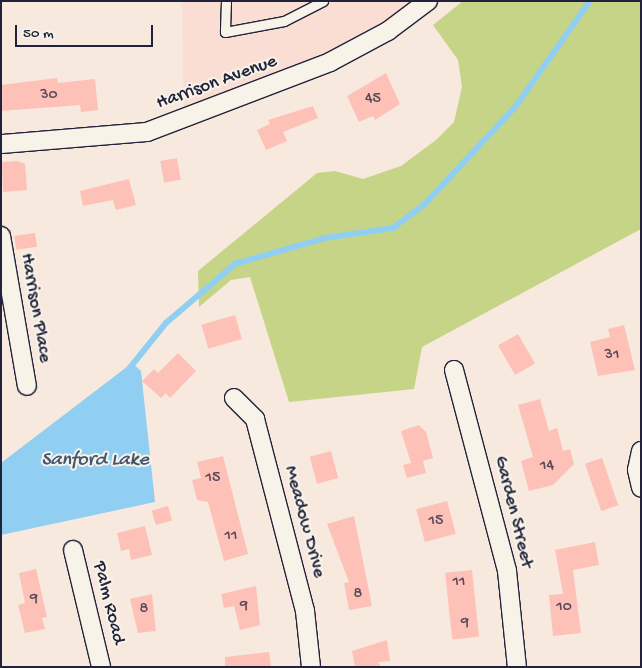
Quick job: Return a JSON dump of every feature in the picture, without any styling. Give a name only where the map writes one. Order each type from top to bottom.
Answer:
[{"type":"street","name":"Harrison Avenue","points":[[1,144],[156,129],[330,62],[388,31],[428,1]]},
{"type":"street","name":"Harrison Place","points":[[1,236],[27,386]]},
{"type":"street","name":"Garden Street","points":[[454,370],[507,571],[518,667]]},
{"type":"street","name":"Meadow Drive","points":[[234,398],[255,418],[306,611],[311,667]]},
{"type":"street","points":[[641,451],[637,470],[641,488]]},
{"type":"street","name":"Palm Road","points":[[73,550],[101,667]]},
{"type":"lane","points":[[226,1],[225,32],[284,21],[323,1]]},
{"type":"shaded area","points":[[182,1],[428,1],[388,31],[184,119]]},
{"type":"green space","points":[[463,1],[641,1],[641,229],[422,347],[414,389],[289,402],[250,277],[231,280],[199,307],[198,271],[317,173],[335,171],[363,179],[401,166],[436,140],[454,122],[462,87],[458,60],[433,25]]},
{"type":"water","name":"Sanford Lake","points":[[132,363],[141,371],[155,502],[1,535],[1,463]]},
{"type":"building","points":[[386,73],[400,104],[375,120],[373,116],[359,122],[347,96]]},
{"type":"building","points":[[57,78],[58,83],[95,79],[98,110],[81,112],[80,105],[1,111],[1,85]]},
{"type":"building","points":[[313,106],[318,118],[283,132],[287,141],[266,150],[257,130],[270,124],[268,120]]},
{"type":"building","points":[[177,158],[181,180],[164,183],[160,161]]},
{"type":"building","points":[[18,161],[25,164],[27,190],[3,192],[2,162]]},
{"type":"building","points":[[129,179],[136,205],[116,210],[113,200],[83,206],[80,191]]},
{"type":"building","points":[[35,233],[37,247],[16,250],[14,236]]},
{"type":"building","points":[[235,315],[242,339],[208,349],[201,325]]},
{"type":"building","points":[[624,325],[635,370],[598,376],[590,342],[610,337],[608,329]]},
{"type":"building","points":[[518,334],[535,363],[515,375],[498,346]]},
{"type":"building","points":[[178,353],[196,371],[170,398],[166,393],[161,398],[142,381],[154,369],[158,373]]},
{"type":"building","points":[[540,399],[549,431],[557,428],[563,451],[570,449],[574,464],[553,485],[529,491],[521,461],[533,457],[518,405]]},
{"type":"building","points":[[419,425],[426,432],[433,458],[423,461],[426,473],[407,478],[403,465],[411,463],[401,431]]},
{"type":"building","points":[[331,451],[338,478],[317,484],[310,457]]},
{"type":"building","points":[[223,456],[248,554],[224,561],[208,502],[197,500],[192,480],[201,478],[197,462]]},
{"type":"building","points":[[602,458],[618,505],[601,511],[585,464]]},
{"type":"building","points":[[447,501],[456,534],[425,542],[416,509]]},
{"type":"building","points":[[168,506],[172,520],[156,525],[152,511]]},
{"type":"building","points":[[354,516],[372,606],[349,610],[344,583],[349,582],[327,524]]},
{"type":"building","points":[[145,526],[152,555],[131,560],[129,549],[121,551],[117,533]]},
{"type":"building","points":[[595,542],[599,565],[573,570],[581,633],[553,636],[549,595],[563,594],[555,550]]},
{"type":"building","points":[[36,569],[47,617],[42,618],[45,629],[25,633],[18,605],[25,603],[19,573]]},
{"type":"building","points":[[472,570],[479,637],[452,639],[445,573]]},
{"type":"building","points":[[256,586],[260,625],[240,630],[234,606],[224,608],[221,594]]},
{"type":"building","points":[[152,594],[156,631],[138,633],[130,599]]},
{"type":"building","points":[[387,640],[390,661],[379,662],[380,667],[355,667],[352,651]]},
{"type":"building","points":[[269,652],[271,667],[225,667],[225,657]]},
{"type":"waterway","points":[[129,369],[166,323],[235,264],[325,238],[393,228],[425,204],[516,106],[590,1]]}]
